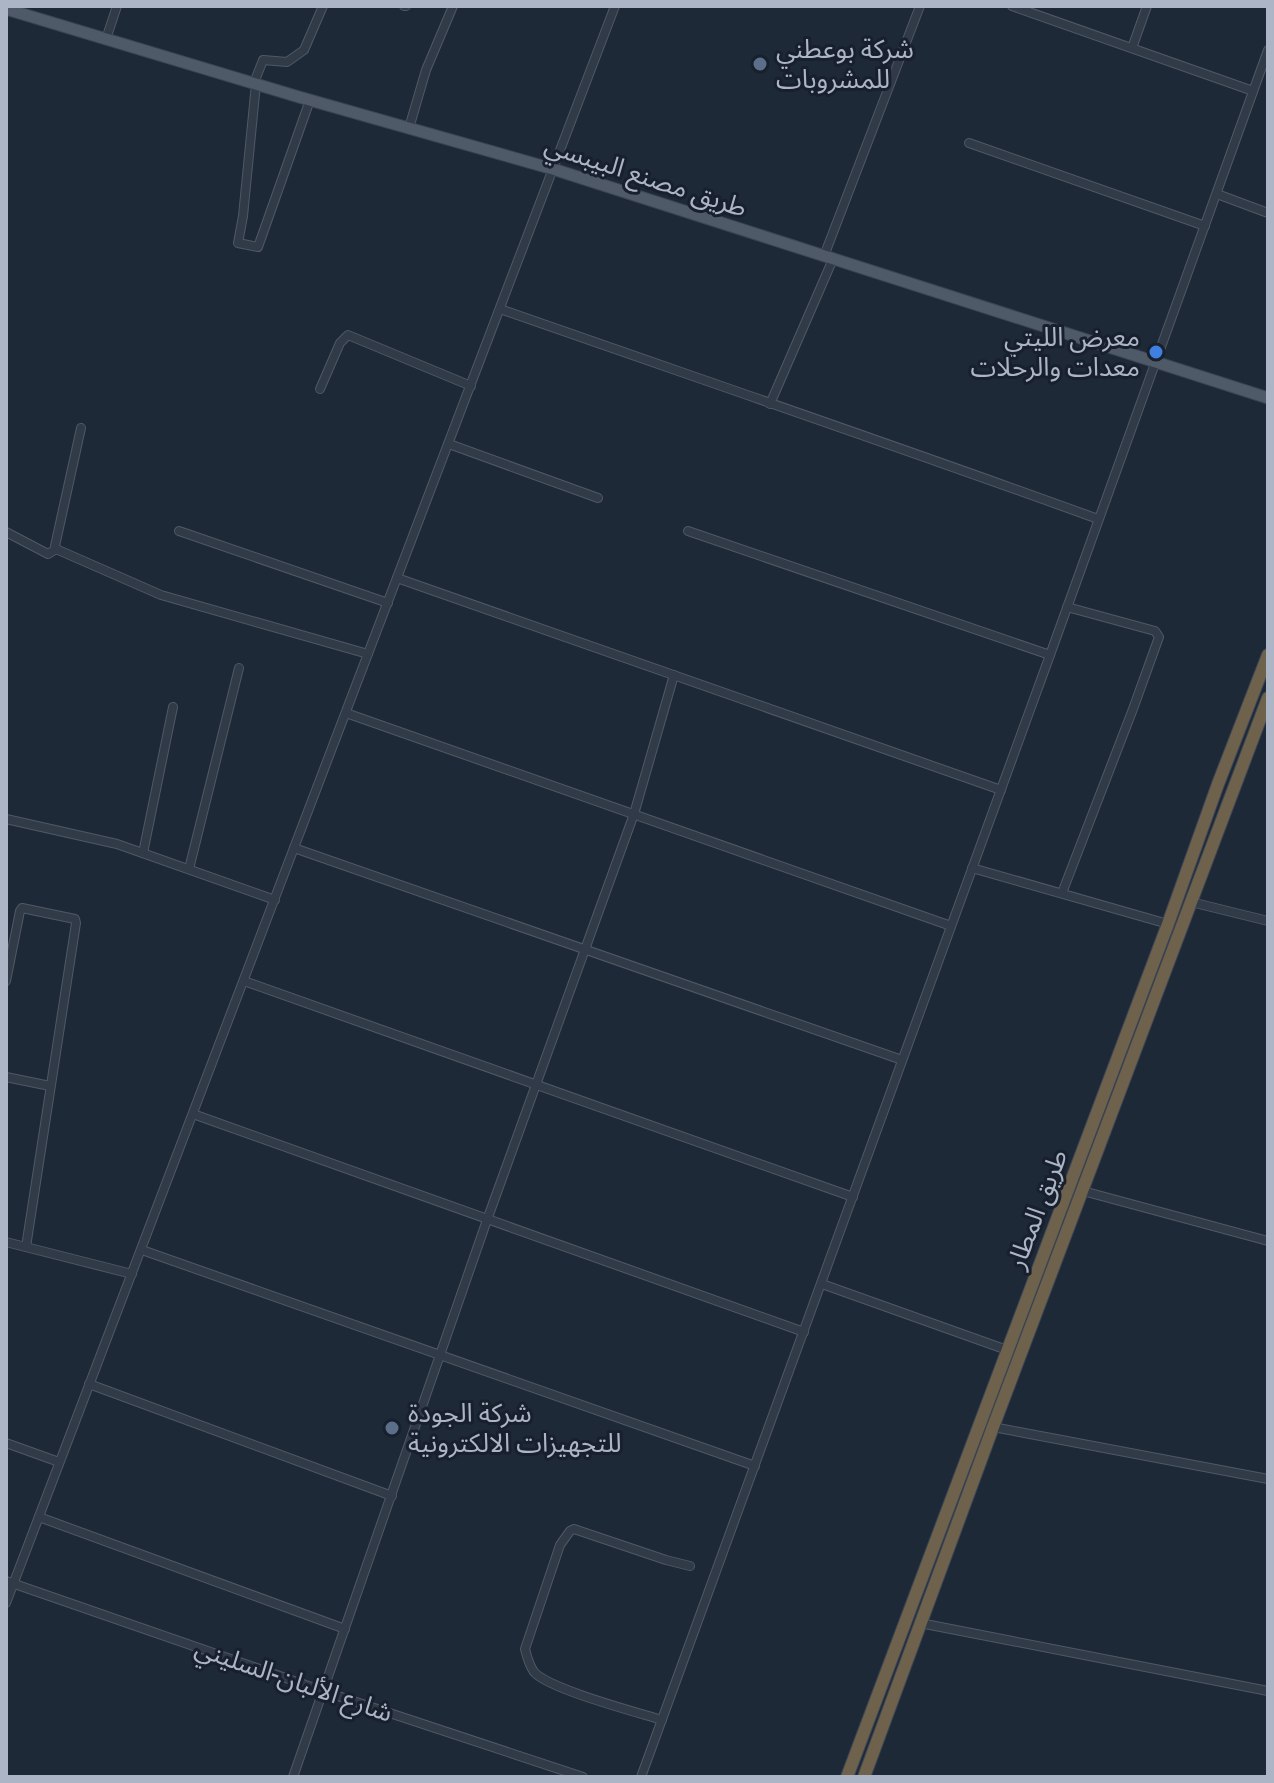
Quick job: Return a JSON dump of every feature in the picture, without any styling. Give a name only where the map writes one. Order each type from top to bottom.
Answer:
[{"type":"highway","name":"طريق المطار","points":[[847,1777],[1268,655]]},
{"type":"highway","name":"طريق المطار","points":[[864,1777],[1268,698]]},
{"type":"highway","points":[[1218,784],[1234,788]]},
{"type":"highway","points":[[1039,1265],[1053,1269]]},
{"type":"main road","name":"طريق مصنع البيبسي","points":[[6,9],[553,169],[1268,398]]},
{"type":"street","points":[[106,39],[117,6]]},
{"type":"street","points":[[310,100],[258,247],[238,243],[255,84],[263,60],[287,62],[304,50],[323,6]]},
{"type":"street","points":[[409,128],[426,70],[453,6]]},
{"type":"street","points":[[6,1603],[10,1582],[39,1517],[142,1250],[615,6]]},
{"type":"street","points":[[770,404],[829,258],[920,6]]},
{"type":"street","points":[[1012,6],[1253,91]]},
{"type":"street","points":[[1132,48],[1147,6]]},
{"type":"street","points":[[641,1777],[1268,50]]},
{"type":"street","points":[[969,143],[1205,226]]},
{"type":"street","points":[[1217,194],[1268,213]]},
{"type":"street","points":[[500,309],[1098,519]]},
{"type":"street","points":[[320,389],[340,343],[348,335],[471,386]]},
{"type":"street","points":[[56,549],[81,428]]},
{"type":"street","points":[[449,444],[598,498]]},
{"type":"street","points":[[179,531],[388,603]]},
{"type":"street","points":[[688,531],[1050,655]]},
{"type":"street","points":[[6,532],[48,554],[56,549]]},
{"type":"street","points":[[56,549],[161,595],[368,654]]},
{"type":"street","points":[[397,578],[1001,790]]},
{"type":"street","points":[[1062,893],[1159,637],[1155,631],[1067,607]]},
{"type":"street","points":[[189,869],[239,668]]},
{"type":"street","points":[[293,1777],[487,1220],[634,814],[674,675]]},
{"type":"street","points":[[143,853],[173,707]]},
{"type":"street","points":[[346,713],[951,926]]},
{"type":"street","points":[[6,819],[117,844],[275,900]]},
{"type":"street","points":[[294,848],[902,1060]]},
{"type":"street","points":[[972,868],[1168,924]]},
{"type":"street","points":[[1191,902],[1268,921]]},
{"type":"street","points":[[6,981],[10,940],[22,908],[76,921],[26,1247]]},
{"type":"street","points":[[244,981],[853,1197]]},
{"type":"street","points":[[6,1077],[50,1086]]},
{"type":"street","points":[[193,1114],[804,1332]]},
{"type":"street","points":[[1083,1191],[1268,1241]]},
{"type":"street","points":[[6,1242],[132,1274]]},
{"type":"street","points":[[142,1250],[755,1466]]},
{"type":"street","points":[[822,1284],[1007,1350]]},
{"type":"street","points":[[89,1384],[392,1496]]},
{"type":"street","points":[[993,1427],[1268,1479]]},
{"type":"street","points":[[6,1443],[59,1462]]},
{"type":"street","points":[[39,1517],[345,1629]]},
{"type":"street","points":[[662,1720],[556,1686],[536,1674],[525,1649],[560,1545],[570,1531],[574,1529],[690,1566]]},
{"type":"street","name":"شارع الألبان-السليني","points":[[10,1582],[583,1777]]},
{"type":"street","points":[[920,1623],[1268,1691]]},
{"type":"place","name":"شركة بوعطني للمشروبات","points":[[760,64]]},
{"type":"place","name":"معرض الليتي معدات والرحلات","points":[[1156,352]]},
{"type":"place","name":"شركة الجودة للتجهيزات الالكترونية","points":[[392,1428]]}]
